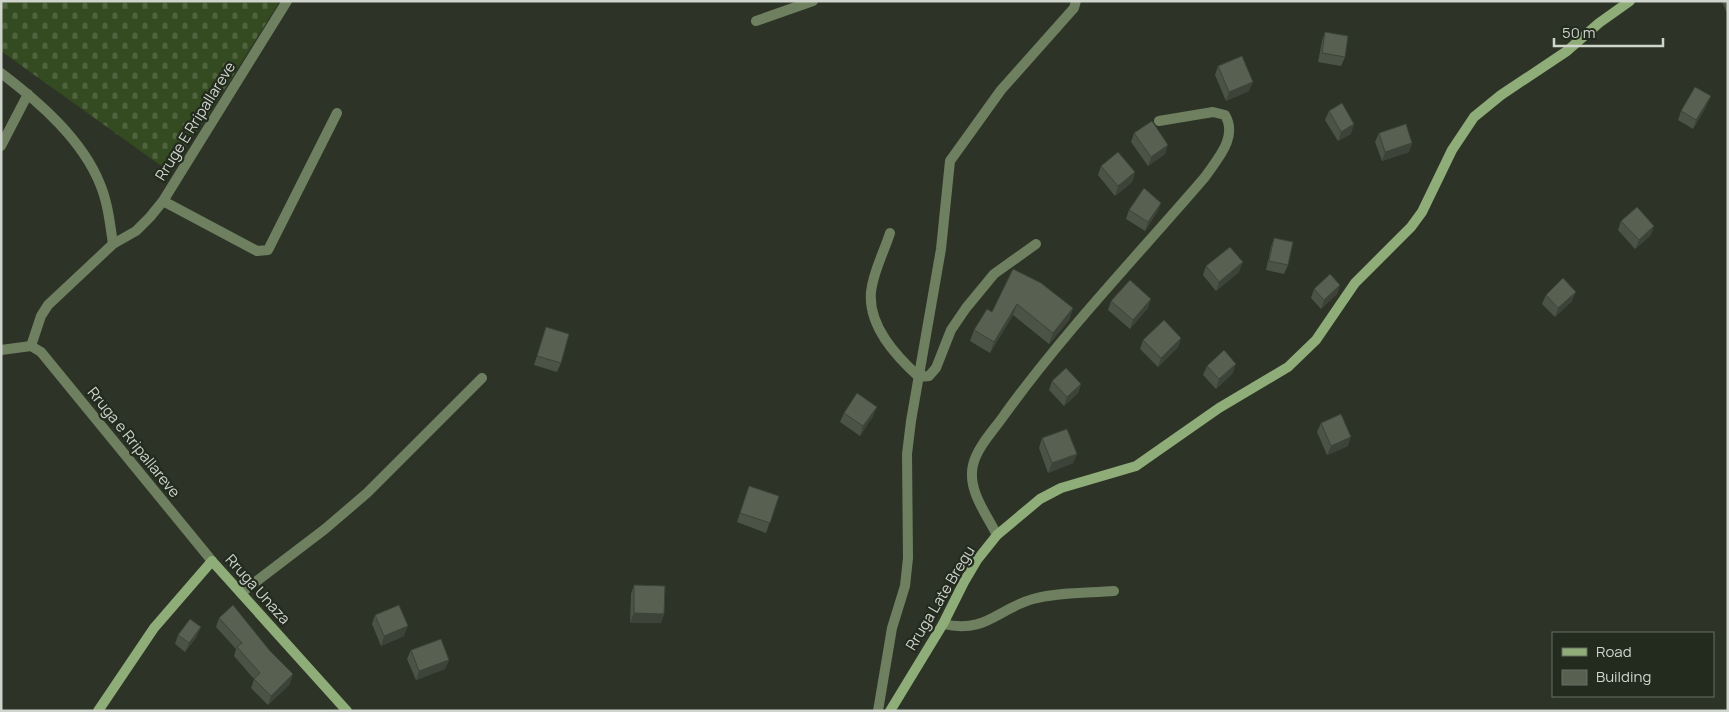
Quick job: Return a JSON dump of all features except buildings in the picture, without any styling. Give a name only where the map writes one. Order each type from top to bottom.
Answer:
[{"type":"main road","name":"Rruga Late Bregu","points":[[890,711],[943,624],[973,567],[997,536],[1040,499],[1061,488],[1136,466],[1219,408],[1288,367],[1316,340],[1355,282],[1411,227],[1422,212],[1452,150],[1474,117],[1492,101],[1567,51],[1626,2]]},
{"type":"main road","name":"Rruga Unaza","points":[[98,711],[154,628],[212,561],[347,711]]},
{"type":"street","name":"Rruge E Rripallareve","points":[[113,244],[136,231],[163,201],[287,1]]},
{"type":"street","points":[[756,20],[813,1]]},
{"type":"street","points":[[878,711],[892,628],[905,586],[908,558],[907,454],[942,249],[950,161],[1001,90],[1074,8],[1076,1]]},
{"type":"street","points":[[1,73],[28,94],[72,140],[90,163],[100,184],[107,206],[113,244],[48,305],[41,316],[31,346],[19,346],[1,350]]},
{"type":"street","points":[[1,146],[28,94]]},
{"type":"street","points":[[163,201],[257,251],[268,250],[337,112]]},
{"type":"street","points":[[997,536],[976,495],[972,481],[973,466],[979,450],[1029,382],[1205,177],[1229,139],[1230,124],[1226,115],[1213,112],[1158,121]]},
{"type":"street","points":[[890,233],[874,280],[871,304],[883,336],[894,353],[919,377],[929,376],[936,368],[951,330],[966,308],[994,274],[1036,244]]},
{"type":"street","name":"Rruga e Rripallareve","points":[[31,346],[41,352],[212,561]]},
{"type":"street","points":[[241,593],[325,529],[367,493],[482,378]]},
{"type":"street","points":[[943,624],[964,627],[977,625],[1031,599],[1114,591]]},
{"type":"green space","points":[[1,1],[280,1],[202,125],[167,170],[1,51]]}]
